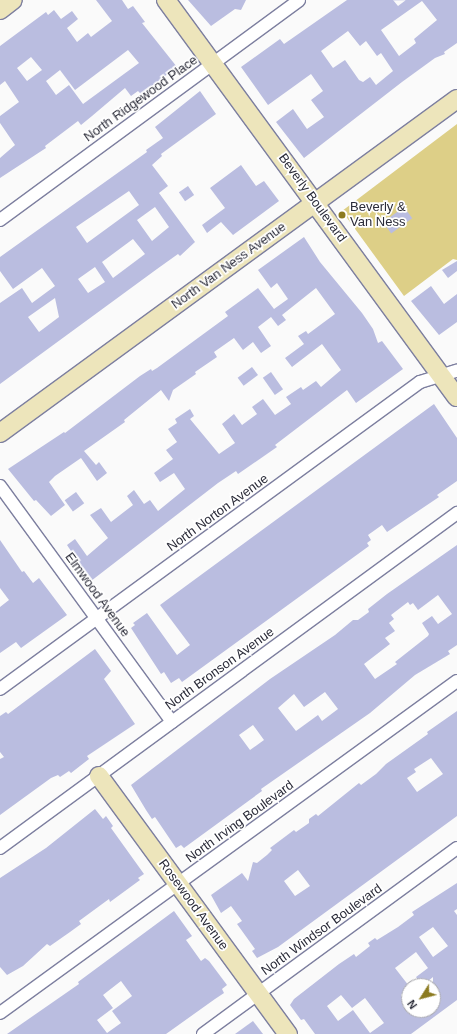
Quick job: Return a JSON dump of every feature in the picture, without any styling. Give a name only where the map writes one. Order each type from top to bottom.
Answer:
[{"type":"street","points":[[0,10],[14,0]]},
{"type":"street","name":"Beverly Boulevard","points":[[166,0],[315,203],[449,373],[457,397]]},
{"type":"street","name":"North Ridgewood Place","points":[[0,220],[299,0]]},
{"type":"street","name":"North Van Ness Avenue","points":[[0,433],[457,99]]},
{"type":"street","name":"North Norton Avenue","points":[[0,689],[420,382],[449,373]]},
{"type":"street","name":"Elmwood Avenue","points":[[0,486],[172,722]]},
{"type":"street","name":"North Bronson Avenue","points":[[0,848],[457,513]]},
{"type":"street","name":"North Irving Boulevard","points":[[0,1013],[457,682]]},
{"type":"street","name":"Rosewood Avenue","points":[[99,776],[288,1034]]},
{"type":"street","name":"North Windsor Boulevard","points":[[203,1034],[457,848]]},
{"type":"shaded area","points":[[457,124],[457,260],[453,259],[404,296],[342,211]]},
{"type":"building","points":[[96,0],[122,0],[128,9],[133,6],[145,22],[142,23],[177,67],[141,94],[138,91],[131,96],[125,88],[81,125],[78,121],[45,146],[46,148],[0,178],[0,158],[15,145],[0,123],[0,116],[19,102],[5,81],[0,85],[0,46],[46,12],[48,15],[54,10],[61,19],[72,11],[78,19],[67,28],[77,42],[88,33],[91,37],[112,21]],"holes":[[[128,50],[139,63],[83,104],[69,85],[56,95],[46,81],[60,70],[75,90]],[[31,57],[42,70],[27,81],[17,68]]]},
{"type":"building","points":[[188,0],[246,0],[241,10],[235,9],[211,26]]},
{"type":"building","points":[[347,0],[393,0],[398,6],[406,0],[457,0],[457,43],[444,52],[445,54],[435,58],[402,82],[304,158],[276,122],[293,109],[307,129],[324,117],[311,100],[323,91],[311,74],[268,105],[241,67],[280,39],[284,44]],"holes":[[[422,1],[437,20],[414,39],[416,43],[399,56],[381,30]],[[348,31],[360,46],[366,41],[377,56],[381,53],[393,71],[376,85],[370,77],[363,82],[359,80],[345,60],[333,68],[321,51]]]},
{"type":"building","points":[[200,91],[216,114],[161,154],[162,156],[152,165],[168,186],[159,193],[195,242],[180,256],[178,254],[0,384],[0,303],[22,288],[32,303],[55,286],[42,268],[13,289],[0,271],[0,257],[147,152],[146,150],[163,138],[155,127]],"holes":[[[129,191],[139,205],[87,243],[76,227]],[[155,207],[169,227],[152,241],[137,220]],[[133,239],[145,254],[113,278],[102,262]],[[95,267],[105,282],[88,293],[78,279]],[[55,298],[59,317],[39,332],[28,317]]]},
{"type":"building","points":[[241,165],[256,186],[264,181],[279,201],[233,235],[221,222],[207,233],[202,225],[225,208],[210,188]]},
{"type":"building","points":[[188,186],[194,195],[185,201],[179,192]]},
{"type":"building","points":[[404,207],[412,218],[391,234],[383,222]]},
{"type":"building","points":[[304,237],[320,262],[362,313],[373,329],[378,343],[382,341],[403,369],[356,403],[347,390],[275,445],[277,447],[238,474],[236,471],[218,483],[91,581],[67,545],[75,539],[87,556],[108,538],[90,515],[101,508],[111,522],[133,505],[127,496],[134,490],[144,504],[150,500],[158,511],[185,489],[174,473],[160,482],[154,473],[173,459],[166,450],[177,442],[168,429],[177,423],[175,419],[190,409],[194,416],[190,419],[219,454],[235,443],[222,424],[234,414],[242,425],[257,414],[252,407],[263,399],[275,415],[291,404],[286,397],[301,387],[303,390],[316,381],[321,387],[341,370],[322,344],[292,367],[285,358],[304,344],[298,336],[306,331],[308,334],[335,314],[316,288],[282,315],[286,320],[278,326],[271,317],[258,327],[271,346],[261,353],[253,342],[243,350],[234,338],[214,352],[217,357],[195,372],[196,374],[173,390],[169,401],[161,390],[124,420],[125,422],[84,451],[96,465],[99,462],[107,473],[97,481],[81,458],[55,476],[49,482],[65,505],[51,516],[36,500],[34,501],[8,469],[64,432],[65,433],[140,376],[151,369],[152,371],[157,368],[228,316],[225,312],[258,288],[274,309],[288,299],[277,283],[271,288],[258,270]]},
{"type":"building","points":[[457,261],[457,271],[448,278],[442,270]]},
{"type":"building","points":[[431,286],[444,304],[457,294],[457,322],[439,335],[411,301]]},
{"type":"building","points":[[252,367],[258,375],[244,386],[238,378]]},
{"type":"building","points":[[271,372],[283,389],[275,395],[263,378]]},
{"type":"building","points":[[434,404],[457,438],[457,481],[437,495],[439,497],[387,532],[382,525],[368,535],[371,540],[367,543],[369,546],[182,682],[179,678],[171,683],[164,672],[161,674],[131,628],[135,625],[133,623],[147,613],[177,655],[190,645],[160,605]]},
{"type":"building","points":[[76,492],[84,503],[73,512],[65,500]]},
{"type":"building","points":[[0,540],[22,572],[24,571],[33,583],[39,578],[67,615],[21,648],[16,642],[0,653],[0,607],[9,600],[0,588]]},
{"type":"building","points":[[457,545],[457,645],[448,651],[450,654],[415,675],[370,713],[261,789],[262,791],[184,848],[181,845],[176,848],[155,817],[152,819],[131,785],[270,679],[335,635],[353,620],[358,620],[369,612],[368,609]],"holes":[[[438,595],[452,614],[438,624],[432,616],[422,623],[429,634],[428,636],[395,662],[397,664],[375,679],[364,664],[390,644],[385,638],[395,631],[389,623],[394,619],[391,615],[408,602],[410,605],[413,603],[418,610]],[[325,692],[338,709],[322,721],[318,715],[296,731],[278,708],[294,694],[304,707]],[[253,725],[264,740],[250,750],[239,735]]]},
{"type":"building","points":[[95,649],[111,671],[104,679],[135,724],[87,756],[89,759],[71,773],[69,771],[60,777],[58,775],[51,778],[0,815],[0,759],[4,757],[0,752],[0,716],[6,712],[8,714]]},
{"type":"building","points":[[457,711],[457,816],[278,947],[257,958],[252,951],[255,949],[237,924],[242,921],[231,906],[221,913],[211,895],[242,873],[248,881],[253,862],[257,863],[272,850],[270,848],[294,830],[296,832],[309,823],[309,819],[316,814],[318,816],[359,783],[361,785],[376,774],[386,764],[428,734],[427,732]],"holes":[[[431,758],[443,774],[417,792],[407,778],[416,772],[414,769]],[[298,870],[310,886],[295,896],[284,881]]]},
{"type":"building","points":[[95,809],[103,819],[106,816],[113,826],[111,828],[144,874],[138,878],[140,880],[110,902],[109,899],[79,921],[81,924],[50,946],[47,944],[23,966],[7,975],[0,967],[0,878],[46,848]]},
{"type":"building","points":[[457,883],[457,909],[454,911],[457,915],[457,1000],[441,1012],[441,978],[417,978],[428,968],[416,952],[395,968],[403,978],[401,978],[401,1018],[433,1018],[411,1034],[315,1034],[304,1019],[301,1020],[290,1005],[294,999],[339,964],[354,954],[356,957],[370,946],[368,943],[375,938],[377,940],[414,915],[412,912]],"holes":[[[433,927],[448,946],[433,957],[419,937]],[[341,995],[352,1008],[365,998],[384,1023],[370,1033],[353,1010],[338,1021],[327,1006]]]},
{"type":"building","points":[[174,911],[192,936],[186,940],[201,961],[205,958],[209,961],[227,985],[222,989],[224,993],[166,1034],[7,1034],[79,984],[78,982]],"holes":[[[121,981],[132,996],[112,1011],[121,1023],[107,1033],[97,1020],[113,1008],[103,995]]]},
{"type":"building","points":[[253,1021],[263,1034],[235,1034]]},
{"type":"place","name":"Beverly & Van Ness","points":[[342,215]]}]
